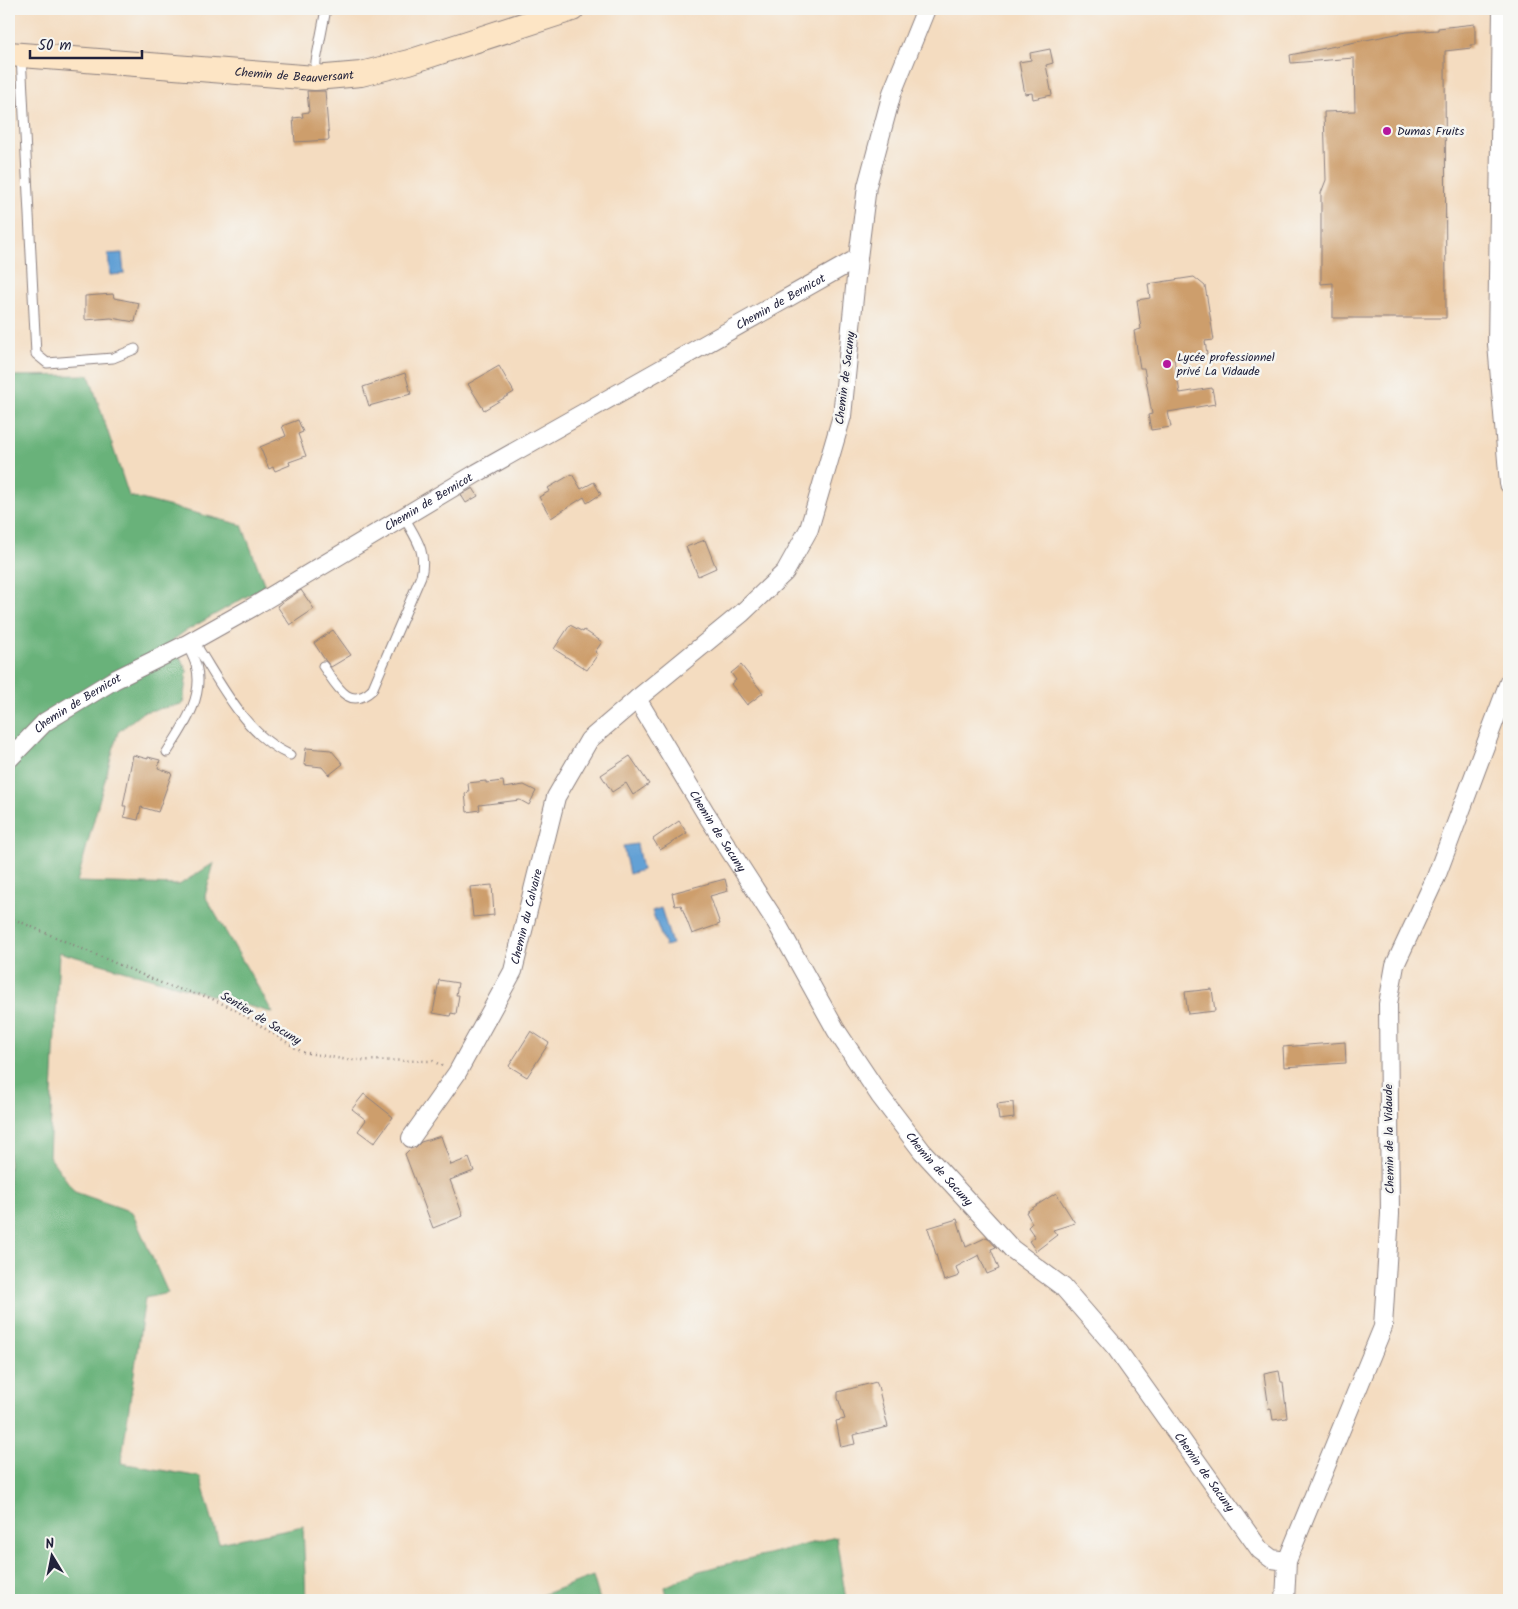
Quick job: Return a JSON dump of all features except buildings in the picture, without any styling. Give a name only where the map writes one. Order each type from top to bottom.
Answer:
[{"type":"street","name":"Chemin de Beauversant","points":[[15,54],[315,78],[361,74],[409,62],[572,9]]},
{"type":"street","name":"Chemin de Sacuny","points":[[926,9],[892,93],[867,186],[842,416],[809,529],[785,572],[742,613],[637,699],[705,812],[776,922],[836,1030],[880,1096],[922,1151],[1012,1249],[1063,1287],[1116,1348],[1260,1550],[1272,1559],[1287,1561]]},
{"type":"street","points":[[1502,9],[1497,344],[1509,484]]},
{"type":"street","name":"Chemin de Bernicot","points":[[9,759],[45,722],[114,680],[252,608],[477,473],[858,258]]},
{"type":"street","name":"Chemin de la Vidaude","points":[[1285,1600],[1287,1561],[1383,1327],[1390,1214],[1388,1004],[1395,965],[1436,877],[1509,682]]},
{"type":"street","name":"Chemin du Calvaire","points":[[411,1138],[457,1073],[513,971],[556,797],[589,740],[637,699]]},
{"type":"lane","points":[[315,78],[316,61],[326,9]]},
{"type":"lane","points":[[15,54],[36,354],[47,363],[113,358],[135,349]]},
{"type":"lane","points":[[323,666],[347,697],[356,699],[365,696],[372,690],[421,576],[424,564],[420,546],[404,517]]},
{"type":"lane","points":[[166,752],[190,714],[198,682],[191,641]]},
{"type":"lane","points":[[191,641],[240,712],[265,740],[290,754]]},
{"type":"path","name":"Sentier de Sacuny","points":[[9,917],[168,986],[208,997],[234,1009],[302,1052],[348,1060],[433,1061],[457,1073]]},
{"type":"green space","points":[[89,375],[129,496],[242,525],[265,586],[184,632],[172,641],[187,671],[183,704],[143,712],[118,732],[77,882],[179,885],[214,863],[205,896],[273,1013],[59,952],[49,1156],[75,1192],[132,1212],[168,1293],[145,1298],[121,1463],[200,1477],[219,1543],[303,1526],[306,1600],[9,1600],[9,376]]},
{"type":"green space","points":[[836,1537],[846,1600],[668,1600],[665,1587],[699,1571]]},
{"type":"green space","points":[[593,1576],[600,1600],[537,1600],[542,1595]]},
{"type":"water","points":[[122,253],[124,274],[110,275],[108,254]]},
{"type":"water","points":[[637,844],[642,870],[629,874],[623,846]]},
{"type":"water","points":[[661,908],[672,944],[665,946],[652,911]]},
{"type":"place","name":"Dumas Fruits","points":[[1387,131]]},
{"type":"place","name":"Lycée professionnel privé La Vidaude","points":[[1167,364]]}]
